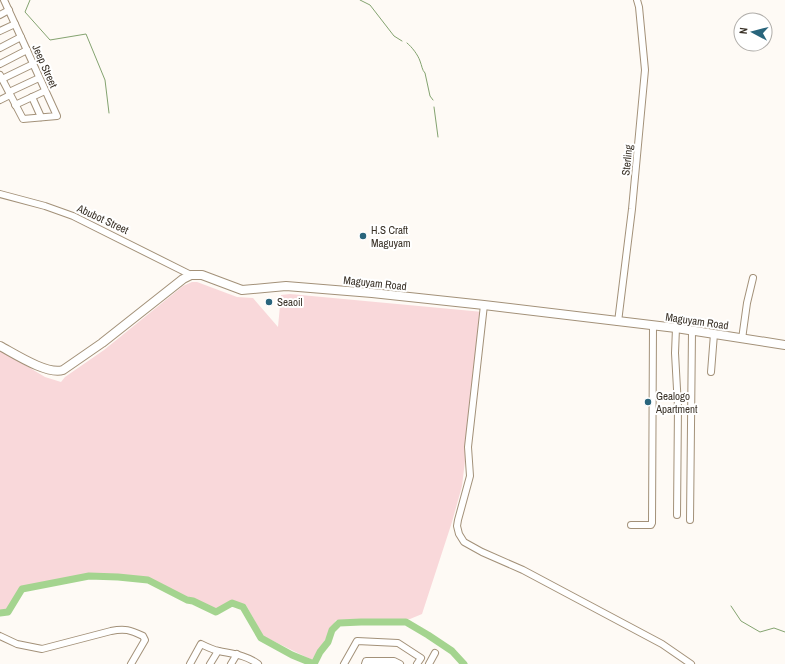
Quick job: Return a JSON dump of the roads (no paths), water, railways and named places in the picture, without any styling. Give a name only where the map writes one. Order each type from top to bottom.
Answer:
[{"type":"main road","name":"Maguyam Road","points":[[191,275],[206,276],[242,290],[286,286],[372,293],[676,328],[742,339],[785,344]]},
{"type":"main road","points":[[0,346],[46,370],[58,372],[102,344],[191,275]]},
{"type":"street","name":"Jeep Street","points":[[4,0],[57,116],[41,117]]},
{"type":"street","name":"Sterling","points":[[618,322],[633,202],[645,70],[637,0]]},
{"type":"street","points":[[0,15],[9,10]]},
{"type":"street","points":[[0,31],[15,24]]},
{"type":"street","points":[[0,48],[21,37]]},
{"type":"street","points":[[0,64],[27,50]]},
{"type":"street","points":[[32,97],[41,117],[23,119],[1,77],[33,64]]},
{"type":"street","points":[[0,100],[39,78]]},
{"type":"street","points":[[15,105],[45,91]]},
{"type":"street","name":"Abubot Street","points":[[0,194],[45,206],[73,216],[191,275]]},
{"type":"street","points":[[742,339],[752,278]]},
{"type":"street","points":[[484,305],[468,447],[470,476],[458,520],[459,534],[464,542],[482,552],[523,570],[662,644],[691,664]]},
{"type":"street","points":[[631,525],[648,526],[652,523],[653,326]]},
{"type":"street","points":[[676,328],[674,353],[678,407],[677,515]]},
{"type":"street","points":[[690,520],[692,331]]},
{"type":"street","points":[[711,372],[714,334]]},
{"type":"street","points":[[0,636],[17,644],[42,649],[111,631],[122,629],[129,630],[143,636],[145,640],[131,664]]},
{"type":"street","points":[[344,664],[357,641],[398,643],[421,658],[418,664]]},
{"type":"street","points":[[190,664],[201,644],[218,651],[237,654],[254,663]]},
{"type":"street","points":[[210,664],[218,651]]},
{"type":"street","points":[[231,664],[237,654]]},
{"type":"street","points":[[429,664],[435,654]]},
{"type":"street","points":[[365,664],[366,661],[394,661],[400,664]]},
{"type":"waterway","points":[[30,0],[25,12],[50,40],[86,34],[105,80],[109,113]]},
{"type":"waterway","points":[[360,0],[370,5],[394,36],[402,41]]},
{"type":"waterway","points":[[407,43],[415,51],[419,59],[425,73],[430,96],[433,100]]},
{"type":"waterway","points":[[434,107],[438,137]]},
{"type":"waterway","points":[[0,613],[8,612],[22,589],[89,576],[148,580],[187,600],[193,601],[216,612],[232,603],[243,607],[261,638],[292,655],[314,664],[320,652],[328,642],[332,630],[339,623],[361,622],[406,622],[452,651],[464,664]]},
{"type":"waterway","points":[[731,606],[741,621],[760,632],[774,628],[785,632]]},
{"type":"place","name":"H.S Craft Maguyam","points":[[363,236]]},
{"type":"place","name":"Seaoil","points":[[269,302]]},
{"type":"place","name":"Gealogo Apartment","points":[[648,402]]}]
